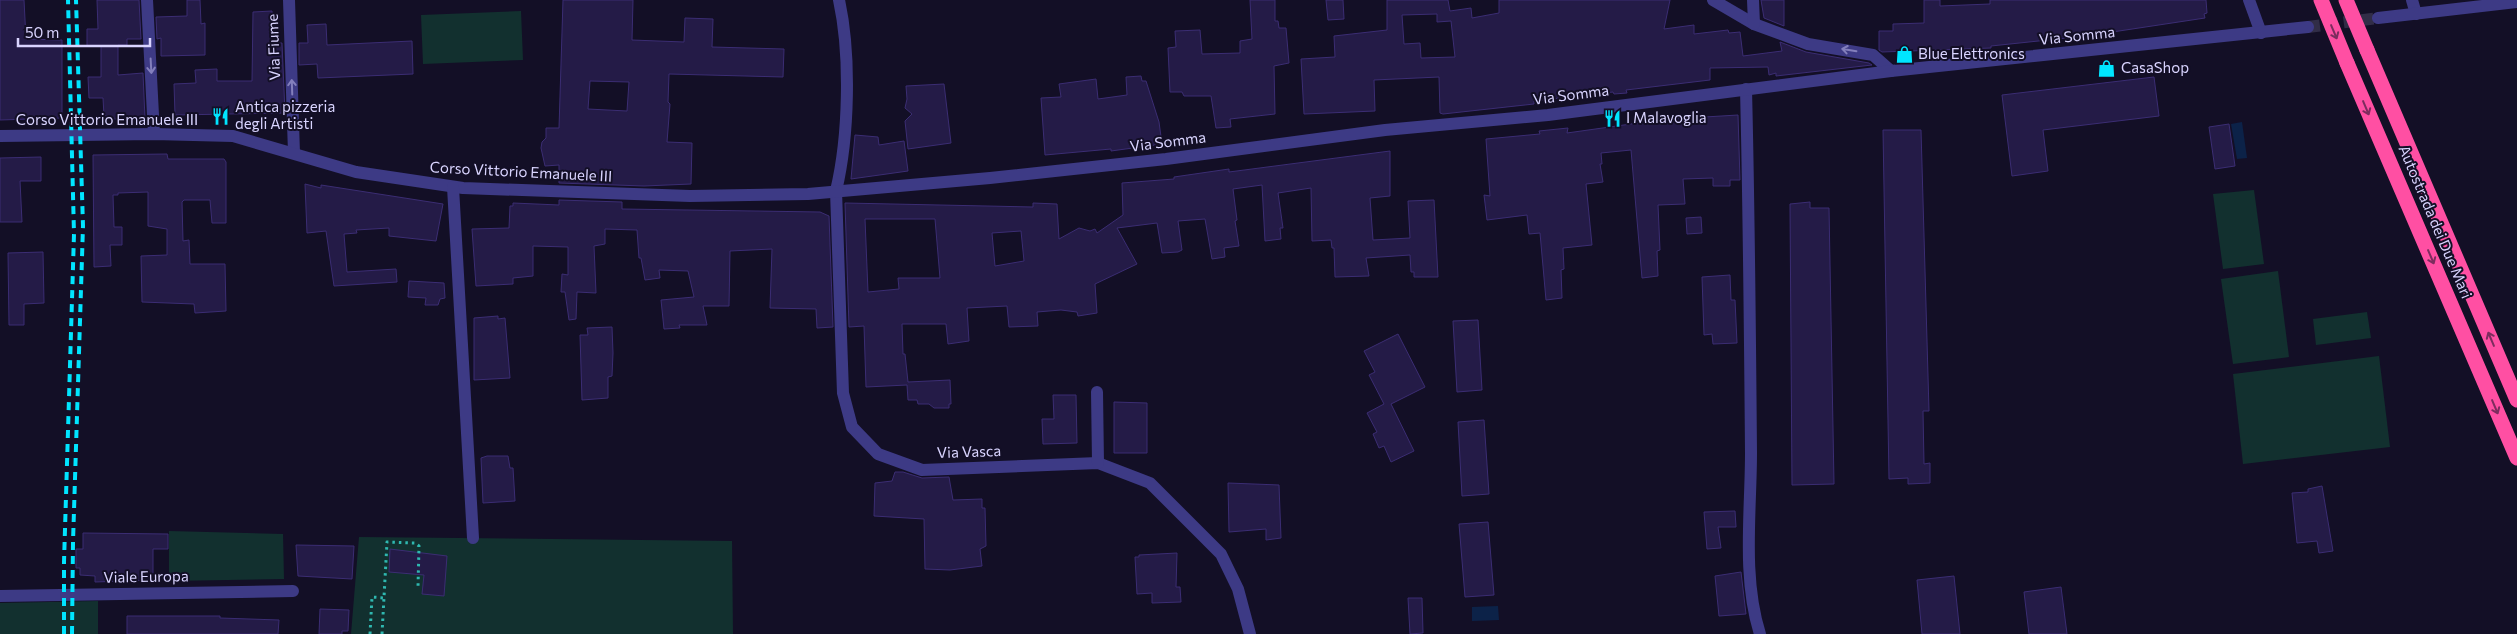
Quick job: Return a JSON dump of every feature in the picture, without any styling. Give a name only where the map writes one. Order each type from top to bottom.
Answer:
[{"type":"highway","name":"Autostrada dei Due Mari","points":[[2321,0],[2517,458]]},
{"type":"highway","name":"Autostrada dei Due Mari","points":[[2346,0],[2517,400]]},
{"type":"street","points":[[147,0],[154,134]]},
{"type":"street","name":"Via Fiume","points":[[288,0],[294,153]]},
{"type":"street","name":"Via Vasca","points":[[839,0],[842,17],[846,90],[840,174],[836,191],[843,393],[852,427],[878,454],[922,470],[1098,464],[1150,483],[1221,554],[1238,588],[1250,634]]},
{"type":"street","points":[[1713,0],[1754,24],[1808,44],[1873,55],[1891,71]]},
{"type":"street","points":[[1753,0],[1754,24]]},
{"type":"street","points":[[2249,0],[2261,34]]},
{"type":"street","points":[[2412,0],[2416,14]]},
{"type":"street","points":[[2378,18],[2501,2],[2517,2]]},
{"type":"street","name":"Via Somma","points":[[836,191],[990,178],[1156,160],[1385,130],[1548,115],[1891,71],[2261,34],[2308,27]]},
{"type":"street","points":[[1746,89],[1749,256],[1750,562],[1756,620],[1760,634]]},
{"type":"street","name":"Corso Vittorio Emanuele III","points":[[0,136],[154,134],[233,136],[294,153],[318,163],[356,172],[453,187],[690,196],[808,194],[836,191]]},
{"type":"street","points":[[453,187],[473,538]]},
{"type":"street","points":[[1097,392],[1098,464]]},
{"type":"street","name":"Viale Europa","points":[[0,596],[293,591]]},
{"type":"path","points":[[382,634],[386,542],[415,544],[419,546],[418,587]]},
{"type":"path","points":[[370,634],[372,597],[384,598]]},
{"type":"green space","points":[[521,11],[523,60],[423,64],[421,15]]},
{"type":"green space","points":[[2254,190],[2264,264],[2223,269],[2213,194]]},
{"type":"green space","points":[[2278,271],[2289,357],[2233,364],[2221,279]]},
{"type":"green space","points":[[2367,312],[2371,338],[2316,345],[2313,319]]},
{"type":"green space","points":[[2379,356],[2390,447],[2243,464],[2233,374]]},
{"type":"green space","points":[[169,531],[283,534],[284,579],[169,581]]},
{"type":"green space","points":[[359,537],[732,541],[733,634],[351,634]]},
{"type":"green space","points":[[98,601],[98,634],[0,634],[0,603]]},
{"type":"water","points":[[2242,122],[2247,158],[2237,159],[2231,124]]},
{"type":"water","points":[[1498,606],[1499,620],[1472,621],[1472,607]]},
{"type":"building","points":[[0,0],[24,0],[26,39],[62,40],[62,118],[0,120]]},
{"type":"building","points":[[97,0],[139,0],[141,39],[127,39],[127,45],[118,45],[118,75],[143,73],[145,119],[108,119],[108,116],[104,116],[103,98],[89,98],[88,77],[101,77],[101,46],[87,46],[87,29],[98,29]]},
{"type":"building","points":[[187,0],[200,0],[201,24],[205,23],[205,55],[161,56],[161,38],[157,39],[156,17],[187,16]]},
{"type":"building","points":[[563,0],[633,0],[632,40],[684,42],[685,18],[713,19],[712,47],[784,49],[783,77],[669,74],[668,102],[670,104],[667,142],[692,143],[691,184],[644,186],[559,183],[559,165],[545,166],[541,148],[542,142],[546,138],[546,128],[559,128]],"holes":[[[590,81],[629,82],[627,111],[588,109]]]},
{"type":"building","points":[[1250,0],[1275,0],[1275,21],[1278,21],[1279,28],[1286,28],[1289,63],[1274,66],[1275,114],[1230,119],[1231,127],[1216,128],[1211,96],[1184,96],[1182,92],[1170,92],[1168,48],[1176,47],[1175,31],[1200,30],[1202,54],[1240,53],[1240,41],[1252,39]]},
{"type":"building","points":[[1326,0],[1343,0],[1344,19],[1328,20]]},
{"type":"building","points":[[1387,0],[1448,0],[1450,11],[1471,8],[1472,18],[1499,13],[1499,0],[1670,0],[1664,29],[1694,25],[1694,34],[1728,30],[1729,33],[1740,32],[1743,56],[1782,51],[1780,42],[1806,52],[1872,65],[1776,76],[1776,73],[1769,75],[1768,67],[1710,68],[1710,80],[1626,90],[1627,93],[1614,94],[1613,92],[1534,101],[1534,104],[1443,114],[1440,113],[1439,77],[1374,80],[1375,111],[1304,114],[1301,59],[1335,57],[1334,36],[1387,30]],"holes":[[[1437,14],[1437,22],[1451,21],[1455,57],[1421,58],[1420,43],[1404,44],[1402,15]]]},
{"type":"building","points":[[1761,0],[1784,0],[1784,26],[1764,18]]},
{"type":"building","points":[[1924,0],[1940,0],[1940,6],[1990,4],[1990,0],[2206,0],[2207,13],[2204,14],[2205,18],[2086,36],[1991,46],[1991,48],[1882,52],[1879,50],[1879,31],[1893,31],[1893,24],[1924,23]]},
{"type":"building","points":[[272,11],[274,43],[282,43],[285,113],[175,115],[174,84],[196,83],[195,70],[217,69],[217,81],[252,81],[253,12]]},
{"type":"building","points":[[326,24],[327,45],[412,41],[413,74],[318,78],[317,64],[299,65],[299,43],[308,43],[307,25]]},
{"type":"building","points":[[1141,76],[1142,81],[1146,81],[1159,122],[1162,144],[1111,151],[1111,149],[1045,155],[1041,98],[1061,97],[1059,84],[1096,79],[1098,99],[1127,95],[1126,77]]},
{"type":"building","points":[[2154,77],[2159,116],[2043,130],[2048,171],[2012,176],[2002,95]]},
{"type":"building","points":[[944,84],[951,143],[908,149],[905,121],[912,114],[905,108],[907,99],[906,86]]},
{"type":"building","points":[[1738,115],[1740,180],[1730,180],[1730,186],[1713,186],[1713,178],[1683,179],[1685,204],[1658,205],[1660,250],[1657,251],[1658,276],[1642,278],[1631,150],[1601,153],[1602,164],[1600,164],[1603,182],[1586,184],[1592,245],[1563,248],[1564,269],[1561,270],[1562,298],[1546,300],[1540,233],[1529,234],[1527,215],[1487,220],[1484,195],[1490,196],[1486,139],[1540,134],[1539,131],[1568,128],[1567,133],[1638,123],[1638,121]]},
{"type":"building","points":[[2229,124],[2235,166],[2215,169],[2209,127]]},
{"type":"building","points":[[1883,130],[1921,130],[1929,411],[1923,411],[1924,464],[1930,463],[1930,483],[1908,484],[1908,478],[1889,479]]},
{"type":"building","points":[[855,135],[878,137],[879,145],[904,141],[908,171],[851,179]]},
{"type":"building","points":[[1390,151],[1390,196],[1370,198],[1373,240],[1410,238],[1408,201],[1434,200],[1438,277],[1414,277],[1414,272],[1411,272],[1410,255],[1366,258],[1369,276],[1335,277],[1334,248],[1332,248],[1331,240],[1312,241],[1311,188],[1278,193],[1283,228],[1280,228],[1281,239],[1265,241],[1262,185],[1233,189],[1239,246],[1224,248],[1225,257],[1212,259],[1205,219],[1178,221],[1182,250],[1178,252],[1162,253],[1157,223],[1117,228],[1137,264],[1095,284],[1097,313],[1078,316],[1077,312],[1061,310],[1037,312],[1038,326],[1009,327],[1007,306],[967,308],[969,341],[948,344],[946,324],[902,324],[903,354],[905,354],[908,382],[950,380],[951,404],[949,404],[949,408],[934,408],[929,404],[918,404],[917,400],[908,400],[907,385],[866,387],[864,326],[849,327],[845,203],[1033,207],[1033,203],[1057,204],[1059,239],[1079,228],[1090,231],[1095,229],[1097,233],[1123,215],[1122,183],[1174,179],[1174,177],[1229,169],[1229,172]],"holes":[[[865,219],[935,219],[940,278],[898,278],[899,289],[868,292]],[[1021,231],[1024,261],[995,266],[992,233]]]},
{"type":"building","points":[[167,154],[168,159],[224,159],[226,162],[226,223],[212,223],[210,200],[184,200],[182,202],[183,241],[189,240],[190,264],[225,264],[226,311],[195,313],[194,304],[142,302],[141,256],[167,255],[167,229],[148,226],[148,192],[118,193],[118,195],[113,195],[114,227],[122,227],[122,245],[110,245],[111,266],[94,267],[93,155]]},
{"type":"building","points":[[41,157],[41,181],[20,181],[22,222],[0,222],[0,158]]},
{"type":"building","points":[[305,184],[321,188],[321,185],[443,204],[436,241],[389,236],[389,228],[356,230],[357,233],[344,234],[347,272],[396,269],[397,282],[334,286],[326,231],[307,233]]},
{"type":"building","points":[[559,200],[622,202],[622,209],[820,212],[829,216],[833,327],[817,328],[816,309],[770,308],[772,249],[730,251],[729,306],[703,306],[707,325],[679,325],[680,328],[664,329],[661,300],[694,297],[688,271],[659,270],[660,278],[645,280],[641,258],[639,258],[637,230],[605,229],[605,244],[594,246],[596,293],[577,292],[576,319],[569,320],[565,292],[561,292],[562,274],[568,275],[568,247],[533,246],[533,276],[513,278],[513,284],[476,286],[472,229],[509,228],[510,206],[513,206],[513,203],[559,205]]},
{"type":"building","points":[[1810,202],[1810,208],[1829,208],[1834,484],[1792,485],[1790,204]]},
{"type":"building","points":[[1701,217],[1702,233],[1687,234],[1686,218]]},
{"type":"building","points":[[43,252],[44,303],[24,304],[24,325],[9,325],[8,253]]},
{"type":"building","points":[[1730,275],[1731,300],[1735,300],[1737,343],[1713,344],[1712,334],[1704,335],[1702,277]]},
{"type":"building","points":[[409,281],[444,283],[445,298],[440,299],[438,305],[425,305],[426,298],[408,297]]},
{"type":"building","points":[[498,316],[498,319],[505,318],[510,378],[474,380],[474,318]]},
{"type":"building","points":[[1478,320],[1482,390],[1457,392],[1453,321]]},
{"type":"building","points":[[612,327],[612,376],[608,377],[608,398],[582,400],[580,335],[588,335],[587,328]]},
{"type":"building","points":[[1398,334],[1425,387],[1391,404],[1414,451],[1391,462],[1384,446],[1379,448],[1373,434],[1377,432],[1367,413],[1384,404],[1369,375],[1375,372],[1364,351]]},
{"type":"building","points":[[1053,395],[1076,395],[1077,443],[1043,444],[1042,419],[1054,419]]},
{"type":"building","points":[[1114,402],[1147,403],[1147,453],[1114,453]]},
{"type":"building","points":[[1484,420],[1489,494],[1462,496],[1458,422]]},
{"type":"building","points":[[487,456],[508,456],[510,468],[513,468],[515,501],[483,503],[481,458]]},
{"type":"building","points":[[895,472],[903,472],[922,478],[949,477],[953,500],[982,499],[982,508],[985,508],[986,546],[980,549],[982,566],[950,570],[925,569],[924,519],[874,516],[875,483],[892,481]]},
{"type":"building","points":[[1228,483],[1279,485],[1281,538],[1266,540],[1266,529],[1229,532]]},
{"type":"building","points":[[2322,486],[2333,551],[2319,553],[2317,541],[2297,543],[2292,493],[2308,492],[2308,489]]},
{"type":"building","points":[[1735,511],[1736,527],[1718,527],[1721,548],[1707,549],[1704,512]]},
{"type":"building","points":[[1488,522],[1494,595],[1465,597],[1459,524]]},
{"type":"building","points":[[83,533],[168,534],[168,549],[153,549],[153,580],[95,582],[95,576],[80,575],[80,568],[76,568],[76,549],[83,549]]},
{"type":"building","points":[[296,545],[354,546],[352,579],[298,576]]},
{"type":"building","points":[[390,549],[447,556],[444,596],[422,594],[424,575],[389,572]]},
{"type":"building","points":[[1177,553],[1176,587],[1180,587],[1181,602],[1152,603],[1152,593],[1137,594],[1135,557],[1139,557],[1139,555]]},
{"type":"building","points":[[1741,572],[1746,614],[1719,616],[1715,576]]},
{"type":"building","points":[[1954,576],[1960,634],[1922,634],[1917,580]]},
{"type":"building","points":[[2061,587],[2067,634],[2029,634],[2024,592]]},
{"type":"building","points":[[1408,598],[1422,598],[1423,633],[1410,634]]},
{"type":"building","points":[[320,609],[349,610],[348,631],[342,631],[342,634],[319,634]]},
{"type":"building","points":[[127,616],[220,616],[220,618],[279,620],[278,634],[127,634]]},
{"type":"tunnel","points":[[2308,27],[2378,18]]},
{"type":"railway","points":[[64,634],[64,562],[74,234],[68,0]]},
{"type":"railway","points":[[72,634],[83,226],[76,0]]},
{"type":"place","name":"Blue Elettronics","points":[[1904,54]]},
{"type":"place","name":"CasaShop","points":[[2107,68]]},
{"type":"place","name":"Antica pizzeria degli Artisti","points":[[221,116]]},
{"type":"place","name":"I Malavoglia","points":[[1612,118]]}]
